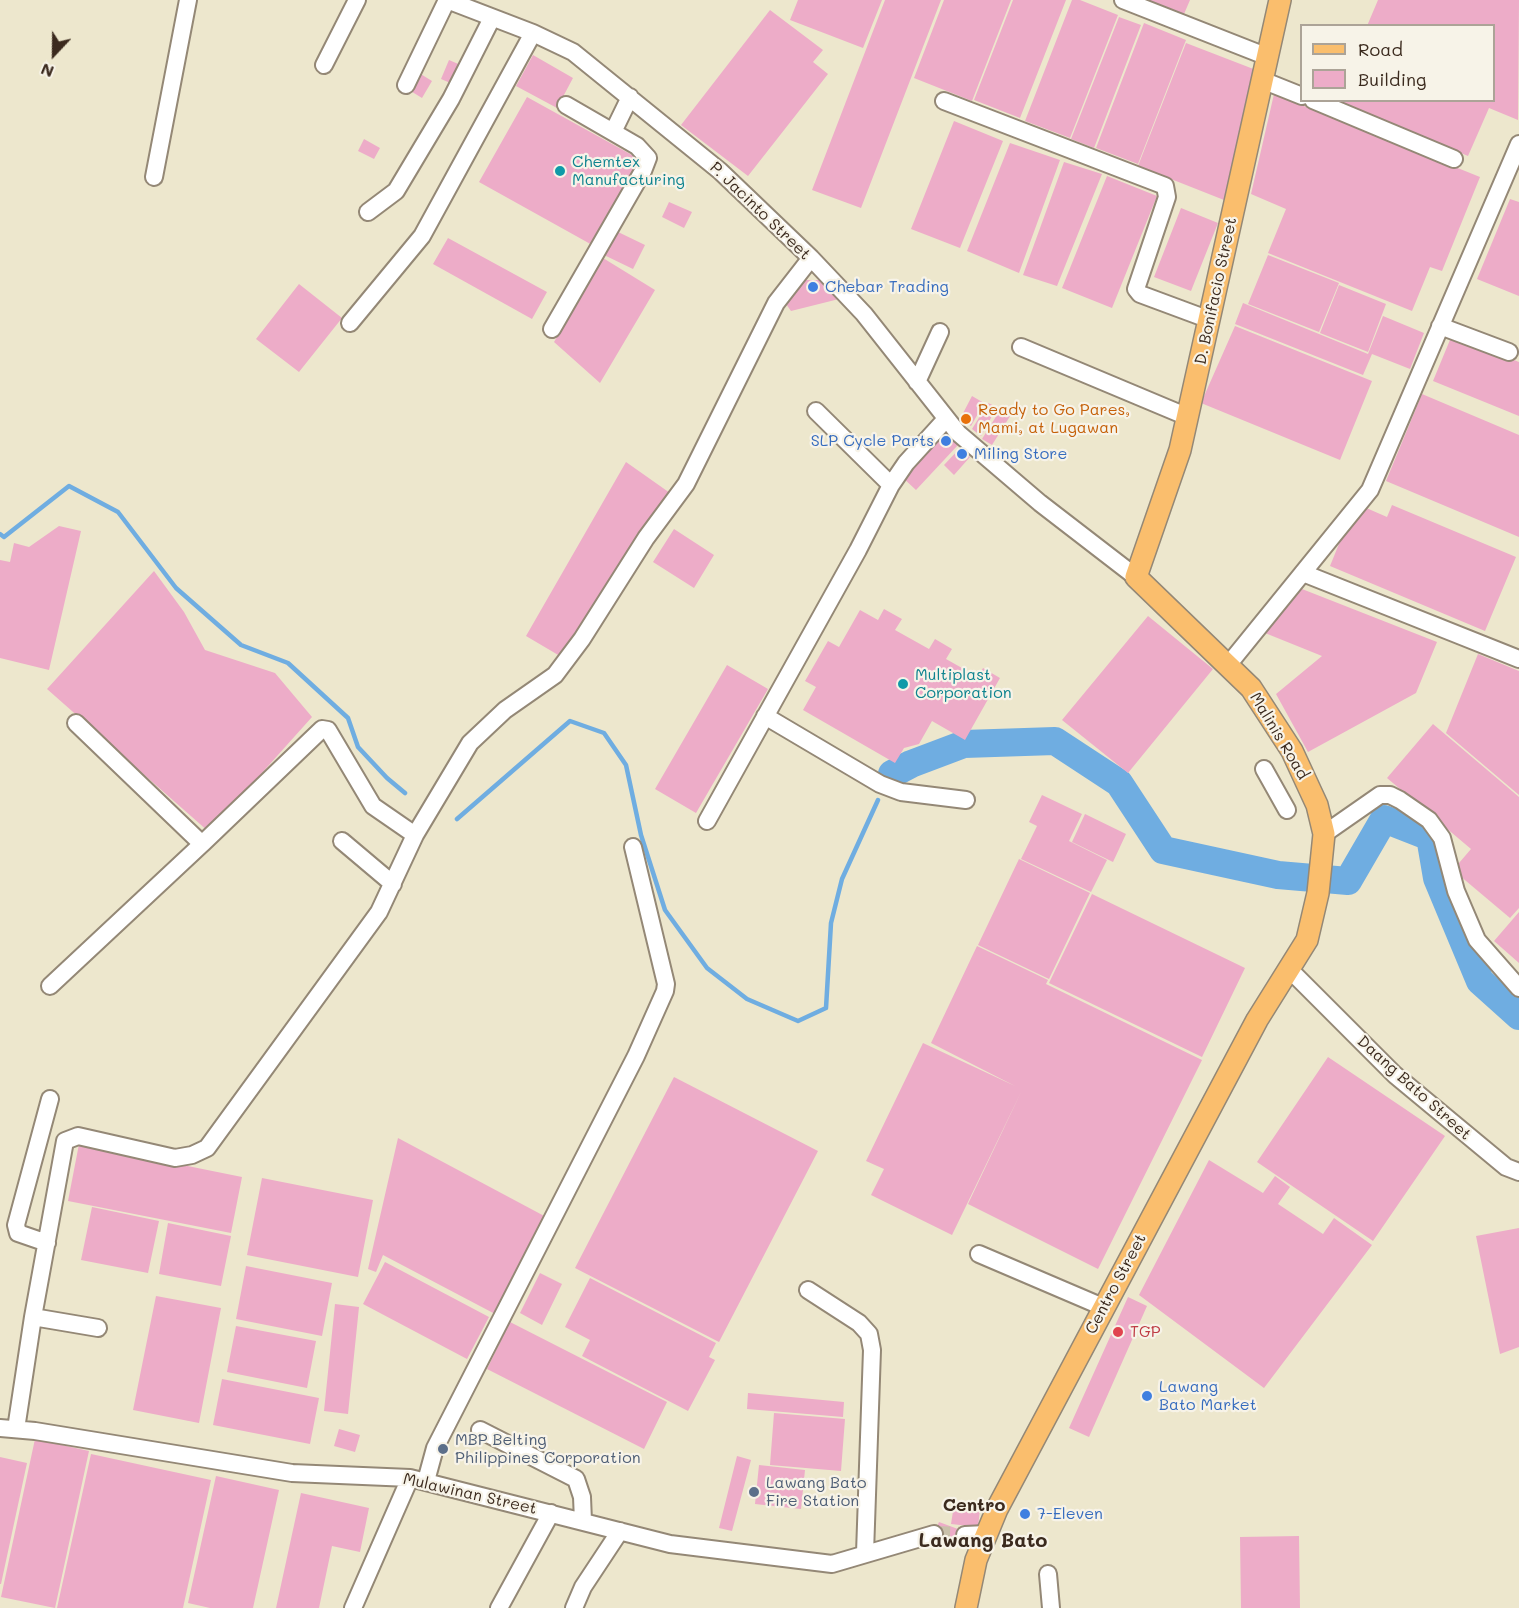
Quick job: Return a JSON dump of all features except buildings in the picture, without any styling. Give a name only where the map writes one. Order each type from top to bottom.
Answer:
[{"type":"main road","name":"D. Bonifacio Street","points":[[1136,577],[1168,488],[1188,417],[1280,0]]},
{"type":"main road","name":"Malinis Road","points":[[1136,577],[1251,688],[1293,751],[1317,805],[1324,834],[1320,884],[1307,940],[1290,970]]},
{"type":"main road","name":"Centro Street","points":[[966,1608],[976,1560],[976,1535],[1103,1307],[1257,1020],[1290,970]]},
{"type":"street","points":[[154,177],[188,0]]},
{"type":"street","points":[[324,65],[357,0]]},
{"type":"street","points":[[406,85],[447,0]]},
{"type":"street","name":"P. Jacinto Street","points":[[447,0],[533,33],[573,52],[720,171],[811,258],[864,314],[958,433],[1040,503],[1136,577]]},
{"type":"street","points":[[1123,0],[1268,57]]},
{"type":"street","points":[[368,212],[396,191],[451,99],[492,18]]},
{"type":"street","points":[[350,323],[422,236],[533,33]]},
{"type":"street","points":[[1262,80],[1300,95]]},
{"type":"street","points":[[613,132],[630,97]]},
{"type":"street","points":[[944,101],[1165,186],[1167,197],[1136,290],[1140,294],[1210,320]]},
{"type":"street","points":[[1318,102],[1455,159]]},
{"type":"street","points":[[552,329],[647,164],[648,158],[645,151],[566,105]]},
{"type":"street","points":[[1228,665],[1370,490],[1519,144]]},
{"type":"street","points":[[8,1428],[33,1317],[65,1141],[78,1136],[175,1158],[192,1155],[207,1148],[379,912],[415,835],[470,743],[505,710],[555,675],[582,639],[646,538],[686,484],[776,303],[811,258]]},
{"type":"street","points":[[1440,326],[1509,352]]},
{"type":"street","points":[[917,382],[940,332]]},
{"type":"street","points":[[1021,347],[1188,417]]},
{"type":"street","points":[[816,411],[891,485]]},
{"type":"street","points":[[707,821],[858,550],[891,485],[906,463],[946,419]]},
{"type":"street","points":[[1303,573],[1519,659]]},
{"type":"street","points":[[765,716],[880,784],[901,792],[966,800]]},
{"type":"street","points":[[76,723],[202,844]]},
{"type":"street","points":[[50,986],[324,729],[328,730],[373,806],[415,835]]},
{"type":"street","points":[[1264,770],[1287,810]]},
{"type":"street","points":[[1324,834],[1380,795],[1390,795],[1400,800],[1429,820],[1442,838],[1456,891],[1477,940],[1519,988]]},
{"type":"street","points":[[342,841],[393,884]]},
{"type":"street","points":[[353,1608],[636,1056],[665,991],[666,984],[633,847]]},
{"type":"street","name":"Daang Bato Street","points":[[1290,970],[1395,1075],[1506,1167],[1519,1172]]},
{"type":"street","points":[[47,1243],[18,1233],[16,1225],[50,1100]]},
{"type":"street","points":[[979,1254],[1103,1307]]},
{"type":"street","points":[[808,1290],[859,1323],[869,1334],[872,1350],[865,1553]]},
{"type":"street","points":[[33,1317],[98,1328]]},
{"type":"street","name":"Mulawinan Street","points":[[8,1428],[292,1473],[418,1479],[670,1544],[831,1564],[934,1534]]},
{"type":"street","points":[[480,1430],[576,1479],[582,1497],[583,1521]]},
{"type":"street","points":[[499,1608],[551,1513]]},
{"type":"street","points":[[574,1608],[583,1587],[620,1531]]},
{"type":"street","points":[[1048,1574],[1051,1608]]},
{"type":"waterway","points":[[0,534],[4,537],[69,486],[118,512],[176,588],[241,645],[288,663],[348,718],[358,747],[387,778],[405,793]]},
{"type":"waterway","points":[[457,819],[570,721],[604,733],[626,765],[641,835],[665,910],[707,968],[747,999],[798,1021],[826,1008],[831,923],[842,879],[878,800]]},
{"type":"waterway","points":[[892,774],[911,764],[964,744],[1055,741],[1119,783],[1163,850],[1278,875],[1348,881],[1384,819],[1430,837],[1437,878],[1480,981],[1519,1016]]},
{"type":"tunnel","points":[[934,1534],[965,1535]]},
{"type":"place","name":"Chemtex Manufacturing","points":[[560,171]]},
{"type":"place","name":"Chebar Trading","points":[[813,287]]},
{"type":"place","name":"Ready to Go Pares, Mami, at Lugawan","points":[[966,419]]},
{"type":"place","name":"SLP Cycle Parts","points":[[946,441]]},
{"type":"place","name":"Miling Store","points":[[962,454]]},
{"type":"place","name":"Multiplast Corporation","points":[[903,684]]},
{"type":"place","name":"TGP","points":[[1118,1332]]},
{"type":"place","name":"Lawang Bato Market","points":[[1147,1396]]},
{"type":"place","name":"MBP Belting Philippines Corporation","points":[[443,1449]]},
{"type":"place","name":"Lawang Bato Fire Station","points":[[754,1492]]},
{"type":"place","name":"7-Eleven","points":[[1025,1514]]},
{"type":"district","name":"Centro","points":[[974,1505]]},
{"type":"district","name":"Lawang Bato","points":[[983,1541]]}]
